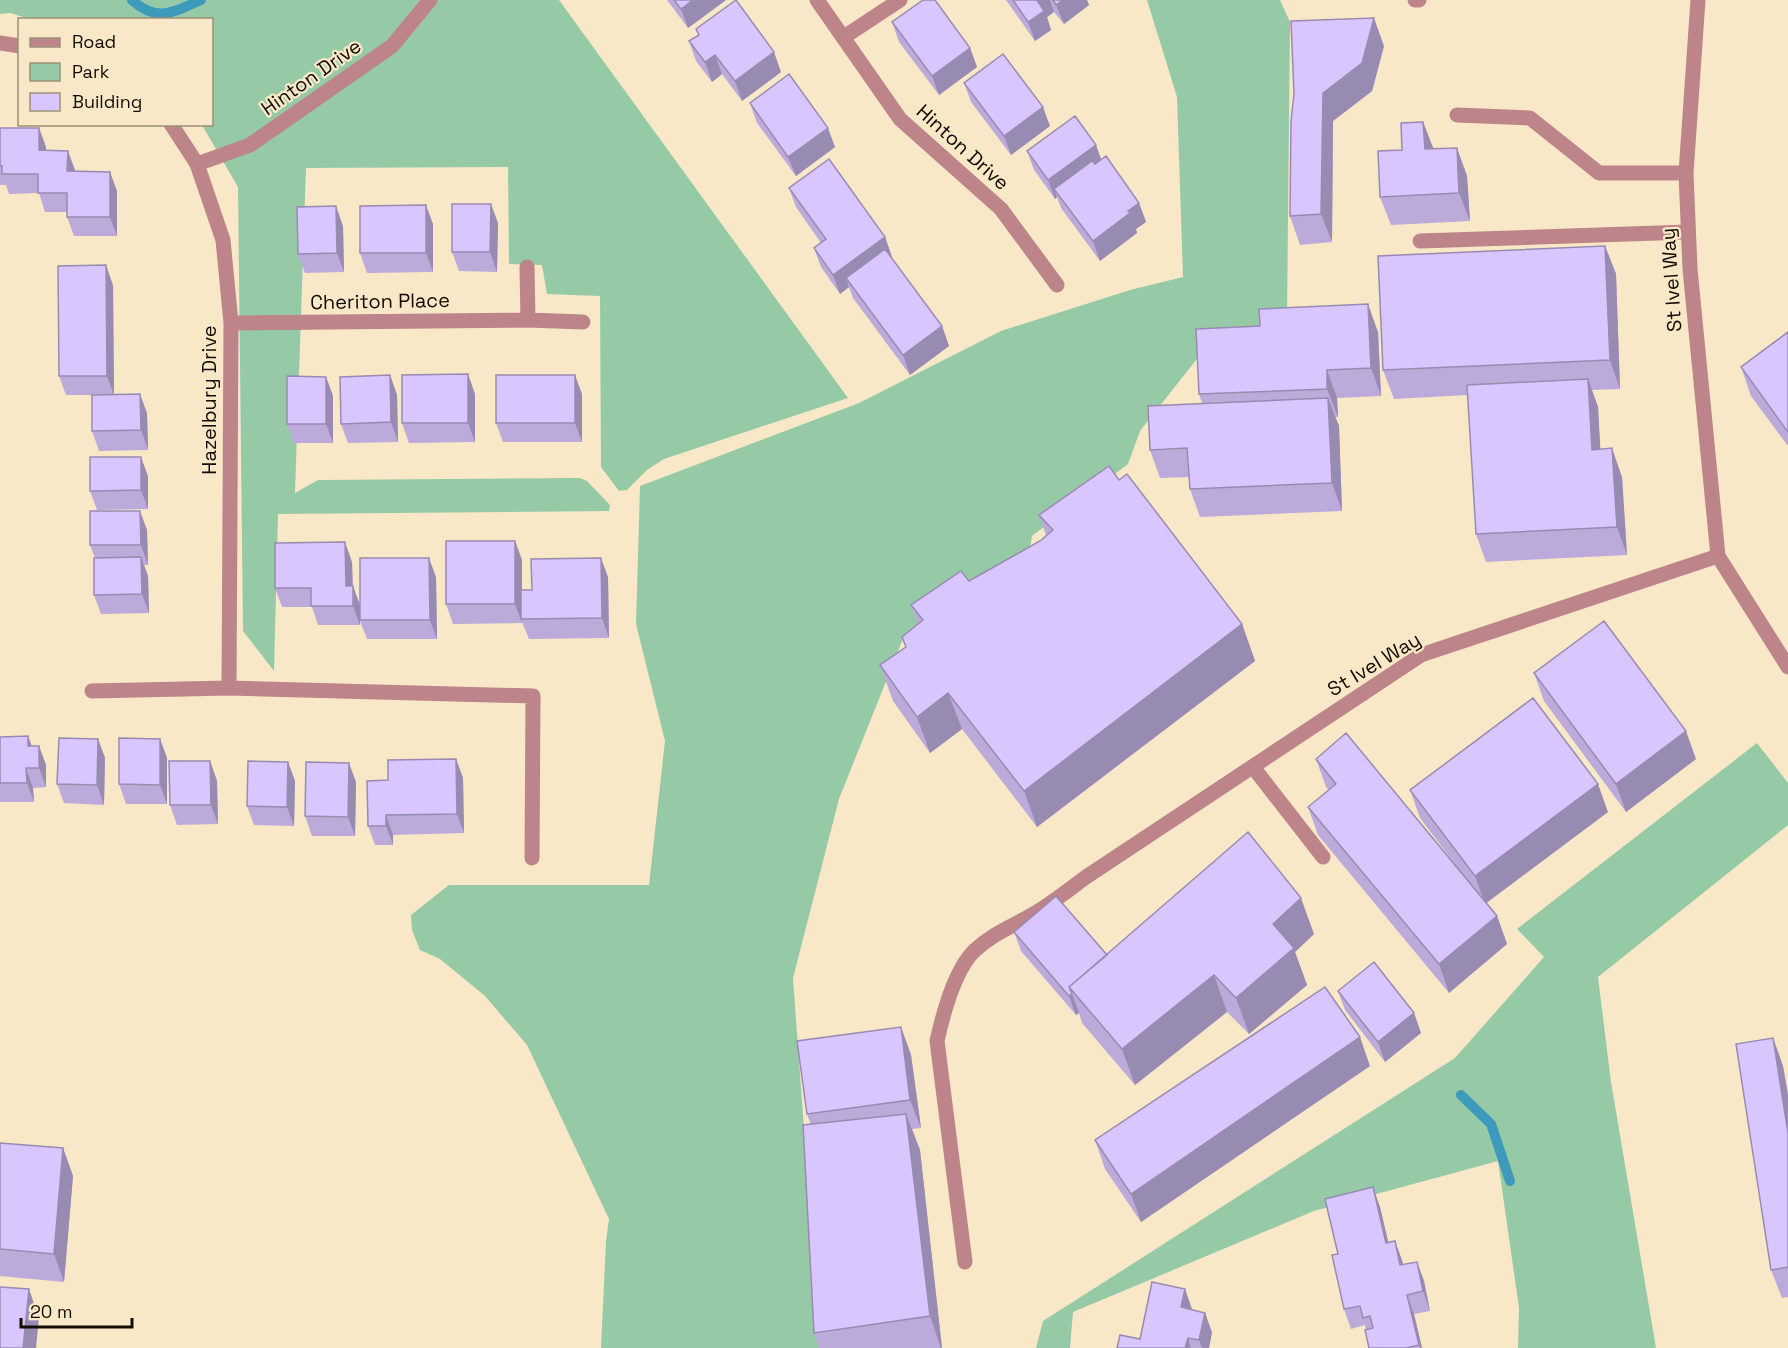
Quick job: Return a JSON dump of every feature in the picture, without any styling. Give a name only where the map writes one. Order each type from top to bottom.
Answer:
[{"type":"street","name":"Hinton Drive","points":[[197,164],[250,145],[392,46],[430,0]]},
{"type":"street","name":"Hinton Drive","points":[[817,0],[900,119],[1001,208],[1057,285]]},
{"type":"street","points":[[844,38],[900,0]]},
{"type":"street","name":"St Ivel Way","points":[[1698,0],[1686,173],[1688,232],[1718,556],[1788,667]]},
{"type":"street","points":[[0,43],[18,46]]},
{"type":"street","points":[[1457,115],[1530,118],[1599,173],[1686,173]]},
{"type":"street","name":"Hazelbury Drive","points":[[172,126],[197,164],[223,240],[231,323],[229,688]]},
{"type":"street","points":[[1420,241],[1688,232]]},
{"type":"street","points":[[527,267],[528,320]]},
{"type":"street","name":"Cheriton Place","points":[[231,323],[528,320],[584,322]]},
{"type":"street","name":"St Ivel Way","points":[[966,1262],[937,1041],[945,1007],[957,978],[972,953],[1001,929],[1039,911],[1086,877],[1420,655],[1718,556]]},
{"type":"street","points":[[92,690],[229,688],[533,696],[532,858]]},
{"type":"street","points":[[1253,767],[1323,857]]},
{"type":"green space","points":[[0,0],[559,0],[848,398],[664,459],[647,470],[627,490],[619,491],[601,467],[600,296],[547,294],[542,265],[509,264],[508,167],[306,168],[295,493],[318,480],[580,478],[587,481],[610,505],[609,511],[278,514],[274,671],[243,631],[238,187],[203,126],[213,126],[213,18],[26,18],[10,13],[0,14]]},
{"type":"green space","points":[[1147,0],[1280,0],[1290,22],[1287,319],[1204,350],[1140,431],[1128,464],[1032,536],[1028,561],[974,589],[905,634],[839,799],[793,978],[820,1348],[601,1348],[609,1219],[527,1045],[485,996],[440,959],[420,950],[412,930],[411,915],[449,885],[649,885],[665,741],[636,624],[640,486],[859,403],[1001,331],[1130,290],[1183,277],[1177,97]]},
{"type":"green space","points":[[1757,743],[1788,783],[1788,825],[1598,977],[1611,1082],[1656,1348],[1518,1348],[1519,1308],[1498,1161],[1314,1211],[1073,1312],[1070,1348],[1036,1348],[1043,1321],[1455,1058],[1544,957],[1517,929]]},
{"type":"building","points":[[674,0],[693,0],[681,9]]},
{"type":"building","points":[[736,0],[774,52],[735,81],[715,55],[705,62],[689,41],[699,35],[696,29]]},
{"type":"building","points":[[923,0],[935,0],[970,48],[932,76],[892,22]]},
{"type":"building","points":[[1013,0],[1037,0],[1044,11],[1028,22]]},
{"type":"building","points":[[1053,0],[1063,0],[1056,5]]},
{"type":"building","points":[[1374,18],[1362,63],[1323,93],[1321,214],[1290,216],[1291,121],[1294,94],[1291,21]]},
{"type":"building","points":[[1003,54],[1043,107],[1004,136],[964,83]]},
{"type":"building","points":[[789,74],[828,128],[788,157],[750,103]]},
{"type":"building","points":[[1075,116],[1096,145],[1048,180],[1027,151]]},
{"type":"building","points":[[1423,122],[1425,149],[1457,148],[1459,193],[1380,197],[1378,151],[1402,150],[1401,123]]},
{"type":"building","points":[[0,128],[39,128],[39,150],[68,151],[67,171],[110,172],[110,217],[67,217],[67,193],[38,193],[38,174],[2,174]]},
{"type":"building","points":[[1106,156],[1139,203],[1128,211],[1130,213],[1093,241],[1054,189],[1092,161],[1095,164]]},
{"type":"building","points":[[829,159],[885,237],[833,275],[814,248],[826,239],[789,188]]},
{"type":"building","points":[[452,204],[491,204],[490,252],[452,252]]},
{"type":"building","points":[[426,205],[426,253],[360,253],[360,206]]},
{"type":"building","points":[[336,206],[337,253],[298,254],[297,207]]},
{"type":"building","points":[[1605,246],[1610,360],[1383,370],[1378,256]]},
{"type":"building","points":[[885,249],[942,326],[903,355],[846,278]]},
{"type":"building","points":[[106,265],[107,376],[59,376],[58,266]]},
{"type":"building","points":[[1368,304],[1371,368],[1327,370],[1327,389],[1199,394],[1196,329],[1260,326],[1259,309]]},
{"type":"building","points":[[1788,332],[1788,432],[1741,367]]},
{"type":"building","points":[[468,374],[468,423],[402,423],[402,375]]},
{"type":"building","points":[[390,375],[391,422],[341,424],[340,377]]},
{"type":"building","points":[[496,375],[575,375],[575,423],[496,423]]},
{"type":"building","points":[[287,376],[326,377],[326,424],[287,424]]},
{"type":"building","points":[[1588,379],[1592,450],[1612,448],[1617,527],[1476,534],[1467,385]]},
{"type":"building","points":[[140,394],[141,430],[92,431],[92,395]]},
{"type":"building","points":[[1328,398],[1332,483],[1190,489],[1187,448],[1150,450],[1148,406]]},
{"type":"building","points":[[90,457],[141,457],[141,490],[90,491]]},
{"type":"building","points":[[1109,466],[1119,480],[1127,474],[1242,624],[1024,791],[948,693],[917,717],[880,665],[906,647],[902,637],[923,620],[911,605],[961,571],[969,581],[1040,541],[1053,530],[1039,515]]},
{"type":"building","points":[[90,511],[140,511],[141,545],[90,545]]},
{"type":"building","points":[[446,541],[515,541],[515,604],[446,604]]},
{"type":"building","points":[[345,542],[346,586],[353,586],[353,606],[311,606],[311,588],[275,588],[275,543]]},
{"type":"building","points":[[141,557],[142,594],[94,595],[94,558]]},
{"type":"building","points":[[360,558],[429,558],[430,620],[360,620]]},
{"type":"building","points":[[601,558],[602,618],[521,619],[521,590],[532,590],[531,559]]},
{"type":"building","points":[[1604,621],[1686,731],[1616,784],[1534,673]]},
{"type":"building","points":[[1533,698],[1598,784],[1475,876],[1410,790]]},
{"type":"building","points":[[1346,733],[1497,916],[1439,964],[1308,807],[1336,784],[1316,759]]},
{"type":"building","points":[[28,736],[28,746],[39,746],[39,768],[26,768],[27,783],[0,783],[0,737]]},
{"type":"building","points":[[59,738],[98,739],[97,785],[57,784]]},
{"type":"building","points":[[119,738],[160,739],[160,785],[119,784]]},
{"type":"building","points":[[456,759],[457,814],[386,815],[386,826],[368,826],[367,781],[388,780],[388,760]]},
{"type":"building","points":[[169,761],[210,761],[211,805],[170,805]]},
{"type":"building","points":[[248,761],[288,762],[287,807],[247,806]]},
{"type":"building","points":[[306,762],[349,763],[348,817],[305,816]]},
{"type":"building","points":[[1248,832],[1301,898],[1273,924],[1294,948],[1236,998],[1214,975],[1122,1049],[1069,987]]},
{"type":"building","points":[[1056,896],[1107,955],[1069,987],[1072,994],[1069,996],[1014,932]]},
{"type":"building","points":[[1374,962],[1414,1013],[1378,1042],[1338,991]]},
{"type":"building","points":[[1325,987],[1360,1037],[1131,1194],[1095,1140]]},
{"type":"building","points":[[901,1027],[910,1100],[807,1114],[797,1041]]},
{"type":"building","points":[[1773,1038],[1788,1133],[1788,1267],[1771,1270],[1736,1044]]},
{"type":"building","points":[[906,1114],[930,1316],[814,1333],[803,1125]]},
{"type":"building","points":[[0,1143],[63,1148],[54,1254],[0,1249]]},
{"type":"building","points":[[1373,1187],[1386,1243],[1395,1241],[1400,1265],[1417,1262],[1423,1291],[1407,1295],[1419,1345],[1406,1348],[1369,1348],[1365,1330],[1373,1328],[1370,1316],[1363,1318],[1360,1306],[1344,1309],[1332,1255],[1338,1254],[1325,1199]]},
{"type":"building","points":[[1152,1282],[1185,1289],[1181,1307],[1205,1313],[1199,1340],[1188,1338],[1185,1348],[1117,1348],[1120,1335],[1140,1339]]},
{"type":"building","points":[[0,1287],[29,1289],[23,1348],[0,1348]]},
{"type":"waterway","points":[[132,0],[141,7],[158,13],[174,11],[201,0]]},
{"type":"waterway","points":[[1461,1095],[1491,1124],[1510,1181]]}]
